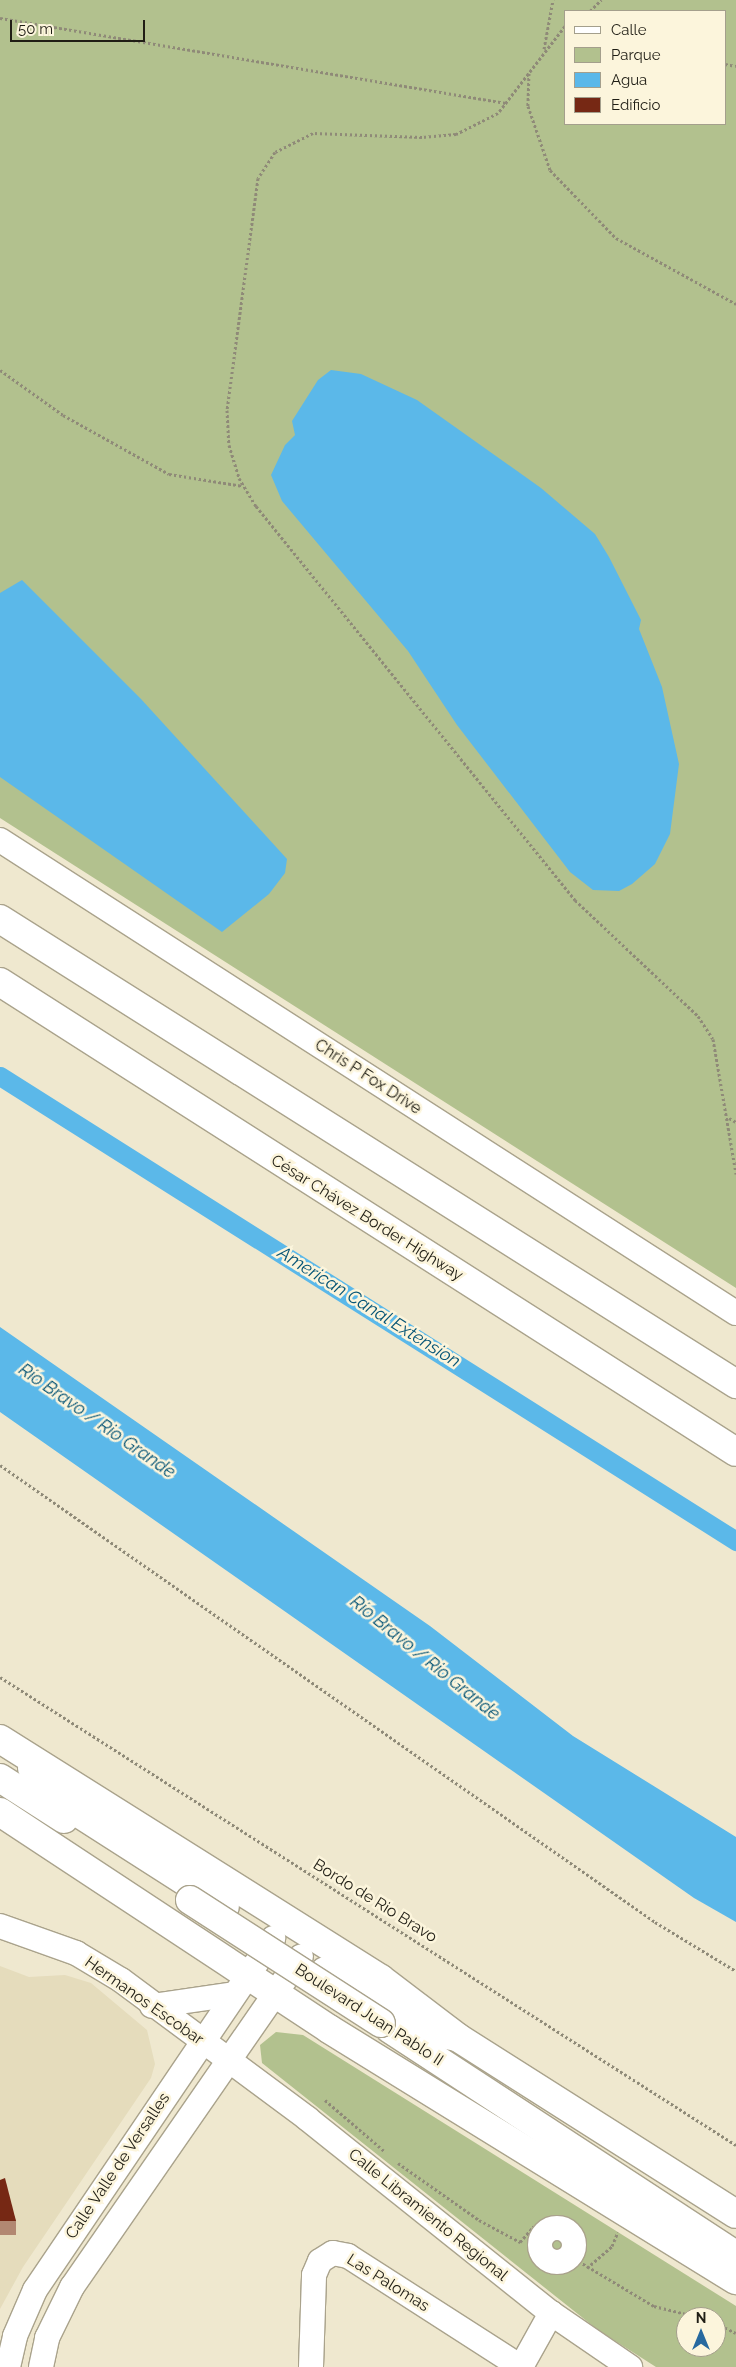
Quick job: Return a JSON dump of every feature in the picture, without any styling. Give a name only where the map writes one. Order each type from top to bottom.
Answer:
[{"type":"highway","points":[[0,919],[736,1384]]},
{"type":"highway","name":"César Chávez Border Highway","points":[[0,982],[736,1452]]},
{"type":"highway","points":[[9,1744],[58,1800],[355,1990],[421,2029],[457,2037]]},
{"type":"highway","name":"Boulevard Juan Pablo II","points":[[9,1744],[381,1979],[457,2037],[736,2214]]},
{"type":"highway","name":"Boulevard Juan Pablo II","points":[[0,1778],[736,2255]]},
{"type":"highway","points":[[0,1812],[188,1937],[240,1984],[276,1994],[329,2029],[736,2280]]},
{"type":"highway","points":[[188,1937],[214,1922],[213,1900]]},
{"type":"highway","points":[[329,2029],[324,2011],[326,1998],[335,1988],[355,1990]]},
{"type":"street","name":"Chris P Fox Drive","points":[[0,840],[736,1313]]},
{"type":"street","name":"Hermanos Escobar","points":[[0,1926],[94,1963],[229,2061]]},
{"type":"street","name":"Calle Valle de Versalles","points":[[8,2367],[15,2336],[35,2290],[240,1984],[273,1938]]},
{"type":"street","name":"Calle Valle de Versalles","points":[[41,2367],[47,2338],[72,2287],[301,1956]]},
{"type":"street","points":[[152,2006],[240,1984]]},
{"type":"street","name":"Calle Libramiento Regional","points":[[229,2061],[551,2314],[630,2367]]},
{"type":"street","name":"Las Palomas","points":[[311,2367],[314,2275],[320,2261],[333,2253],[348,2256],[521,2367],[551,2314]]},
{"type":"path","points":[[544,49],[553,0]]},
{"type":"path","points":[[591,10],[601,0]]},
{"type":"path","points":[[0,18],[506,102]]},
{"type":"path","points":[[564,27],[544,49],[530,72],[498,113],[456,134],[422,137],[313,133],[275,152],[258,178],[227,410],[229,445],[244,486],[575,900],[698,1016],[713,1039],[729,1118],[736,1174]]},
{"type":"path","points":[[530,72],[528,106],[550,170],[616,238],[736,304]]},
{"type":"path","points":[[0,370],[63,415],[169,474],[244,486]]},
{"type":"path","points":[[729,1118],[736,1122]]},
{"type":"path","points":[[0,1465],[655,1922],[736,1971]]},
{"type":"path","name":"Bordo de Rio Bravo","points":[[0,1677],[736,2145]]},
{"type":"path","points":[[325,2100],[396,2162],[415,2171],[478,2220],[520,2242],[534,2226]]},
{"type":"path","points":[[622,2222],[612,2246],[579,2262],[654,2306],[676,2312]]},
{"type":"shaded area","points":[[0,1966],[29,1977],[65,1975],[91,1983],[147,2030],[155,2064],[151,2078],[23,2267],[0,2309]]},
{"type":"green space","points":[[0,0],[736,0],[736,1288],[0,818]]},
{"type":"green space","points":[[276,2032],[303,2035],[736,2306],[736,2367],[656,2367],[598,2330],[262,2063],[260,2045]]},
{"type":"water","points":[[331,370],[361,374],[417,400],[541,488],[595,534],[609,557],[641,620],[639,629],[662,687],[679,764],[670,834],[655,864],[632,884],[619,891],[593,890],[570,872],[457,725],[408,651],[282,501],[271,475],[285,445],[295,435],[292,421],[318,380]]},
{"type":"water","points":[[22,580],[141,699],[287,859],[285,873],[269,894],[222,932],[0,777],[0,593]]},
{"type":"water","name":"Río Bravo / Rio Grande","points":[[0,1327],[430,1626],[573,1736],[736,1837],[736,1922],[694,1898],[0,1412]]},
{"type":"building","points":[[5,2178],[16,2221],[0,2221],[0,2180]]},
{"type":"waterway","name":"American Canal Extension","points":[[0,1076],[736,1541]]}]
